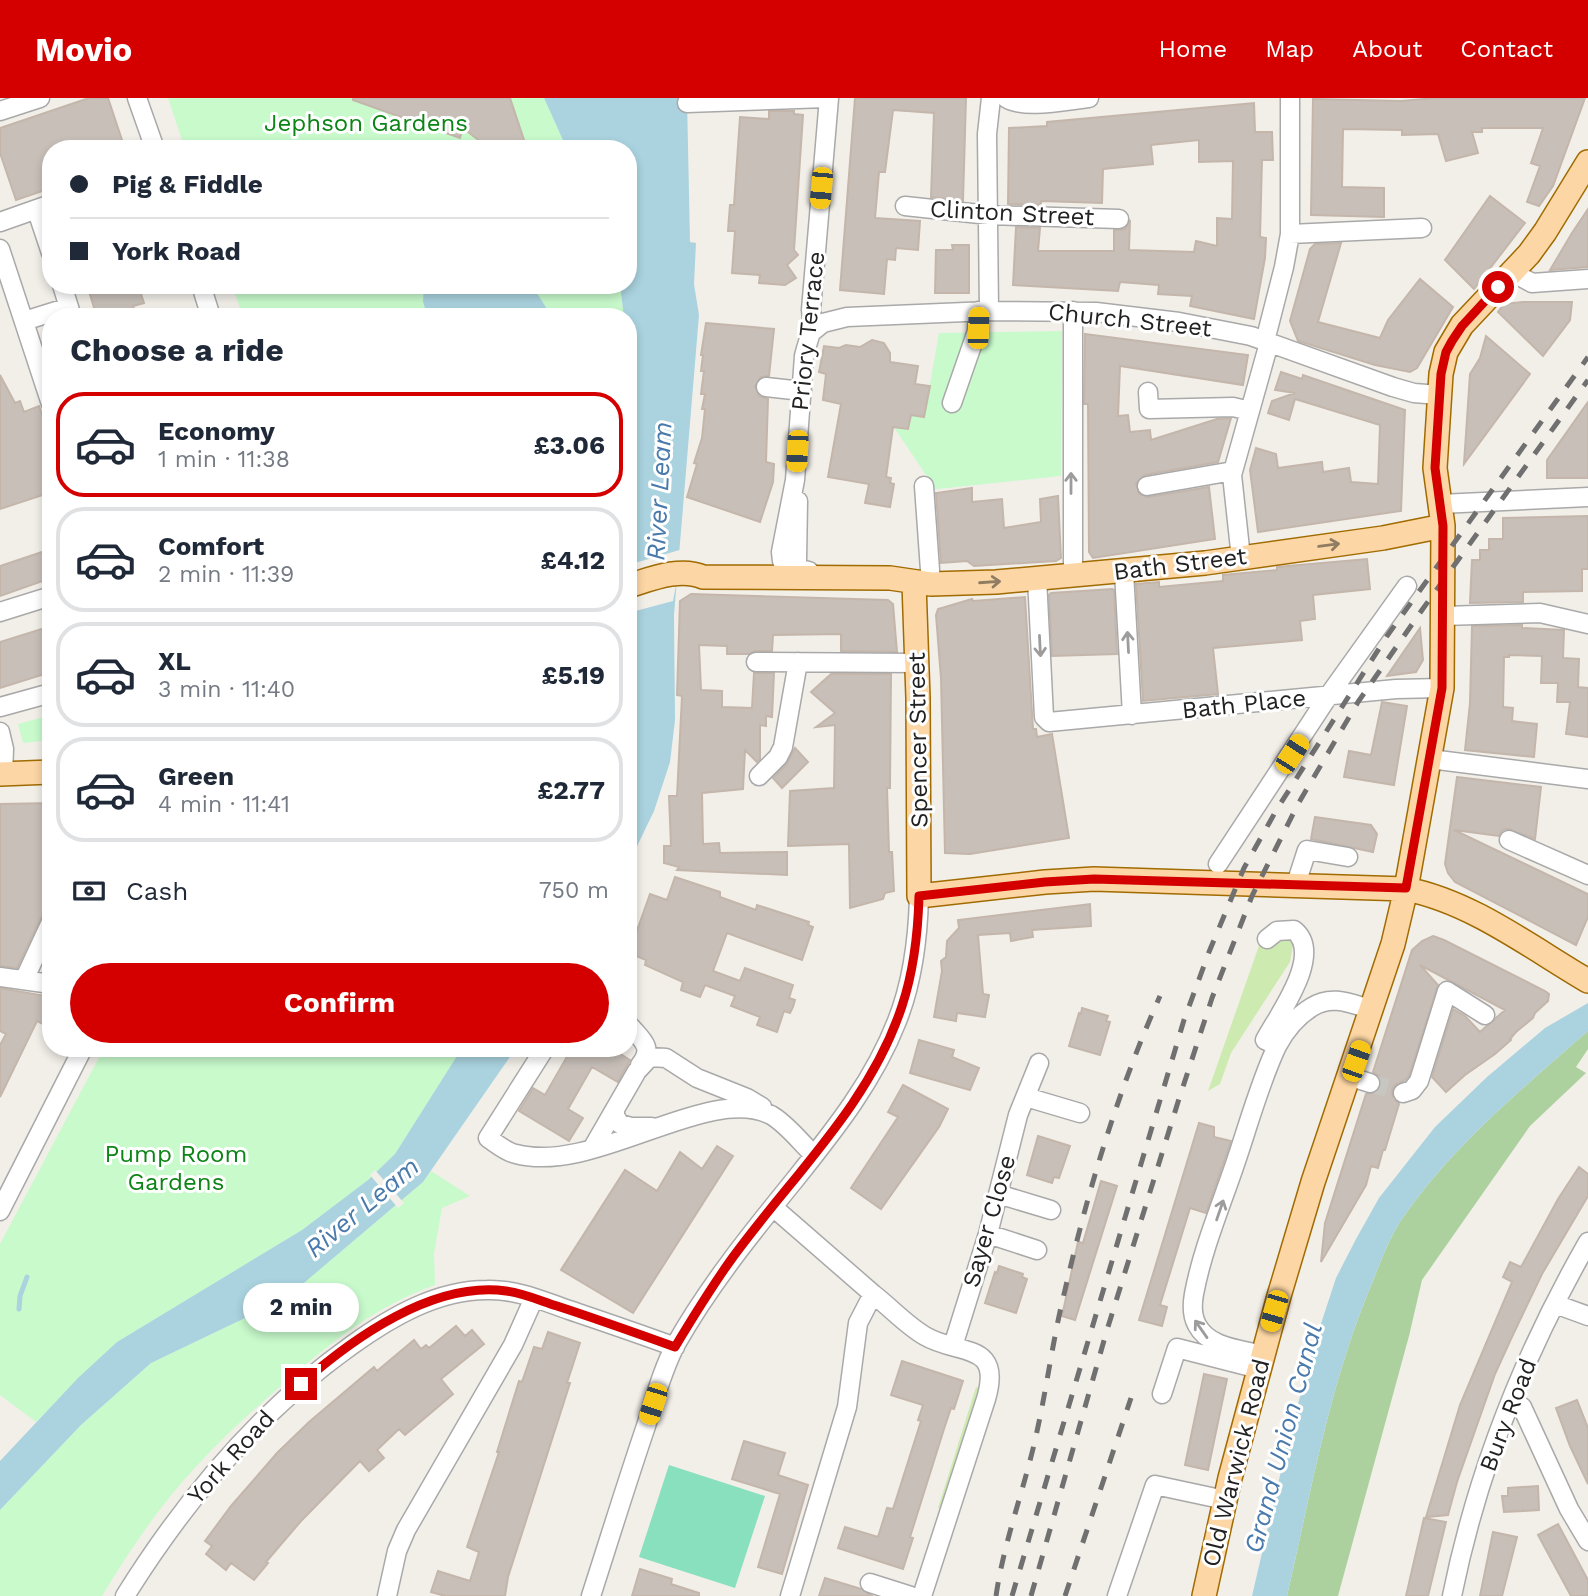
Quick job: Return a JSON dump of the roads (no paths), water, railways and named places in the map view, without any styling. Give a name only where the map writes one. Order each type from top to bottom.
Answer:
[{"type":"main road","name":"Old Warwick Road","points":[[1204,1596],[1225,1500],[1261,1362],[1310,1193],[1360,1080],[1373,1010],[1397,933],[1406,888],[1442,688],[1442,515],[1435,468],[1439,395],[1446,352],[1462,326],[1545,232],[1588,162]]},
{"type":"main road","name":"Bath Street","points":[[890,578],[923,584],[1124,572],[1383,538],[1442,515]]},
{"type":"main road","points":[[637,584],[685,573],[702,566],[857,566],[875,570],[890,578]]},
{"type":"main road","points":[[788,567],[833,577],[890,578]]},
{"type":"main road","name":"Spencer Street","points":[[919,896],[917,663],[923,584]]},
{"type":"main road","points":[[2,774],[42,772]]},
{"type":"main road","points":[[919,896],[1087,879],[1406,888],[1432,894],[1468,910],[1588,981]]},
{"type":"street","points":[[0,111],[40,98]]},
{"type":"street","points":[[137,98],[152,140]]},
{"type":"street","points":[[687,103],[827,98]]},
{"type":"street","name":"Priory Terrace","points":[[788,567],[798,495],[795,480],[804,356],[813,331],[811,310],[827,98]]},
{"type":"street","points":[[952,403],[984,311],[989,215],[987,134],[991,98]]},
{"type":"street","points":[[1008,100],[1028,104],[1089,98]]},
{"type":"street","points":[[1241,558],[1231,481],[1267,342],[1290,234],[1290,98]]},
{"type":"street","name":"Clinton Street","points":[[905,206],[989,215],[1119,219]]},
{"type":"street","points":[[0,222],[42,211]]},
{"type":"street","points":[[1290,234],[1422,228]]},
{"type":"street","points":[[0,249],[42,376]]},
{"type":"street","points":[[1512,272],[1532,283],[1588,279]]},
{"type":"street","name":"Church Street","points":[[813,331],[823,323],[847,317],[984,311],[1073,311],[1180,322],[1238,333],[1378,383],[1414,393],[1439,395]]},
{"type":"street","points":[[1073,311],[1073,576]]},
{"type":"street","points":[[24,321],[42,318]]},
{"type":"street","points":[[766,387],[802,391]]},
{"type":"street","points":[[1148,393],[1149,409],[1233,407],[1250,411]]},
{"type":"street","points":[[1147,485],[1233,471]]},
{"type":"street","points":[[923,584],[927,540],[924,486]]},
{"type":"street","points":[[1442,515],[1522,498],[1588,497]]},
{"type":"street","points":[[1124,572],[1132,715]]},
{"type":"street","name":"Bath Place","points":[[1037,578],[1046,721],[1396,689],[1442,688]]},
{"type":"street","points":[[1218,864],[1329,695],[1407,586]]},
{"type":"street","points":[[0,612],[42,599]]},
{"type":"street","points":[[1443,616],[1541,612],[1588,624]]},
{"type":"street","points":[[756,662],[917,663]]},
{"type":"street","points":[[759,776],[778,757],[783,747],[798,662]]},
{"type":"street","points":[[0,707],[42,695]]},
{"type":"street","points":[[0,732],[4,749],[2,774]]},
{"type":"street","points":[[1430,759],[1588,779]]},
{"type":"street","points":[[1509,840],[1588,875]]},
{"type":"street","points":[[1296,884],[1307,850],[1348,857]]},
{"type":"street","points":[[591,1596],[649,1415],[675,1347],[732,1258],[843,1118],[873,1073],[898,1019],[907,991],[916,948],[919,896]]},
{"type":"street","points":[[1267,939],[1277,931],[1294,930],[1302,939],[1305,952],[1293,989],[1265,1040],[1269,1042]]},
{"type":"street","points":[[24,980],[42,941]]},
{"type":"street","points":[[0,977],[42,983]]},
{"type":"street","points":[[1403,1093],[1412,1090],[1419,1081],[1447,991],[1485,1015]]},
{"type":"street","points":[[1261,1362],[1220,1345],[1203,1335],[1197,1326],[1194,1299],[1206,1251],[1265,1077],[1284,1035],[1302,1014],[1320,1002],[1337,999],[1373,1010]]},
{"type":"street","points":[[637,1035],[645,1044],[697,1078],[756,1102],[814,1156]]},
{"type":"street","points":[[592,1149],[648,1054],[645,1044]]},
{"type":"street","points":[[0,1211],[78,1057]]},
{"type":"street","points":[[539,1057],[488,1138],[517,1155],[553,1156],[592,1149],[726,1109],[750,1109],[774,1116]]},
{"type":"street","points":[[640,1065],[650,1057],[666,1058]]},
{"type":"street","name":"Sayer Close","points":[[953,1346],[988,1234],[1018,1115],[1039,1063]]},
{"type":"street","points":[[1026,1097],[1080,1113]]},
{"type":"street","points":[[615,1109],[615,1116],[620,1124],[631,1127],[663,1127]]},
{"type":"street","points":[[999,1194],[1051,1210]]},
{"type":"street","points":[[773,1207],[924,1336],[979,1356],[988,1365],[991,1378],[922,1596]]},
{"type":"street","points":[[988,1234],[1037,1250]]},
{"type":"street","name":"Bury Road","points":[[1452,1596],[1471,1519],[1511,1401],[1555,1304],[1588,1242]]},
{"type":"street","name":"York Road","points":[[125,1596],[165,1535],[212,1475],[282,1402],[321,1367],[378,1326],[417,1306],[460,1292],[508,1291],[675,1347]]},
{"type":"street","points":[[790,1596],[847,1407],[858,1323],[873,1294]]},
{"type":"street","points":[[387,1596],[397,1551],[406,1530],[513,1345],[534,1298]]},
{"type":"street","points":[[1555,1304],[1588,1316]]},
{"type":"street","points":[[1162,1394],[1177,1348],[1261,1362]]},
{"type":"street","points":[[1511,1401],[1522,1407],[1569,1509],[1588,1541]]},
{"type":"street","points":[[1117,1596],[1155,1485],[1225,1500]]},
{"type":"street","points":[[870,1583],[911,1596]]},
{"type":"water","name":"River Leam","points":[[544,98],[687,98],[690,242],[696,243],[694,284],[699,315],[674,615],[675,720],[670,762],[654,811],[637,846],[637,308],[623,308],[621,294],[637,294],[637,140],[563,140]]},
{"type":"water","points":[[423,294],[538,294],[546,308],[425,308]]},
{"type":"water","name":"Grand Union Canal","points":[[1588,1003],[1588,1031],[1467,1141],[1423,1190],[1394,1233],[1370,1288],[1343,1363],[1322,1440],[1287,1596],[1252,1596],[1288,1441],[1314,1345],[1336,1278],[1379,1198],[1435,1127],[1487,1077],[1545,1028]]},
{"type":"water","name":"River Leam","points":[[456,1057],[510,1057],[423,1182],[285,1299],[151,1363],[81,1425],[0,1510],[0,1461],[78,1378],[117,1342],[302,1230],[368,1180],[395,1154]]},
{"type":"waterway","points":[[19,1309],[20,1296],[27,1277]]},
{"type":"tunnel","points":[[1370,1083],[1403,1093]]},
{"type":"railway","points":[[1012,1596],[1184,1020],[1244,868],[1277,809],[1387,636],[1588,357]]},
{"type":"railway","points":[[1031,1596],[1107,1330],[1178,1102],[1212,998],[1252,896],[1298,804],[1358,702],[1588,380]]},
{"type":"railway","points":[[996,1596],[1004,1555],[1036,1436],[1061,1308],[1084,1215],[1105,1141],[1160,996]]},
{"type":"railway","points":[[1065,1596],[1131,1398]]},
{"type":"park label","name":"Jephson Gardens","points":[[366,123]]},
{"type":"park label","name":"Pump Room Gardens","points":[[176,1168]]}]
